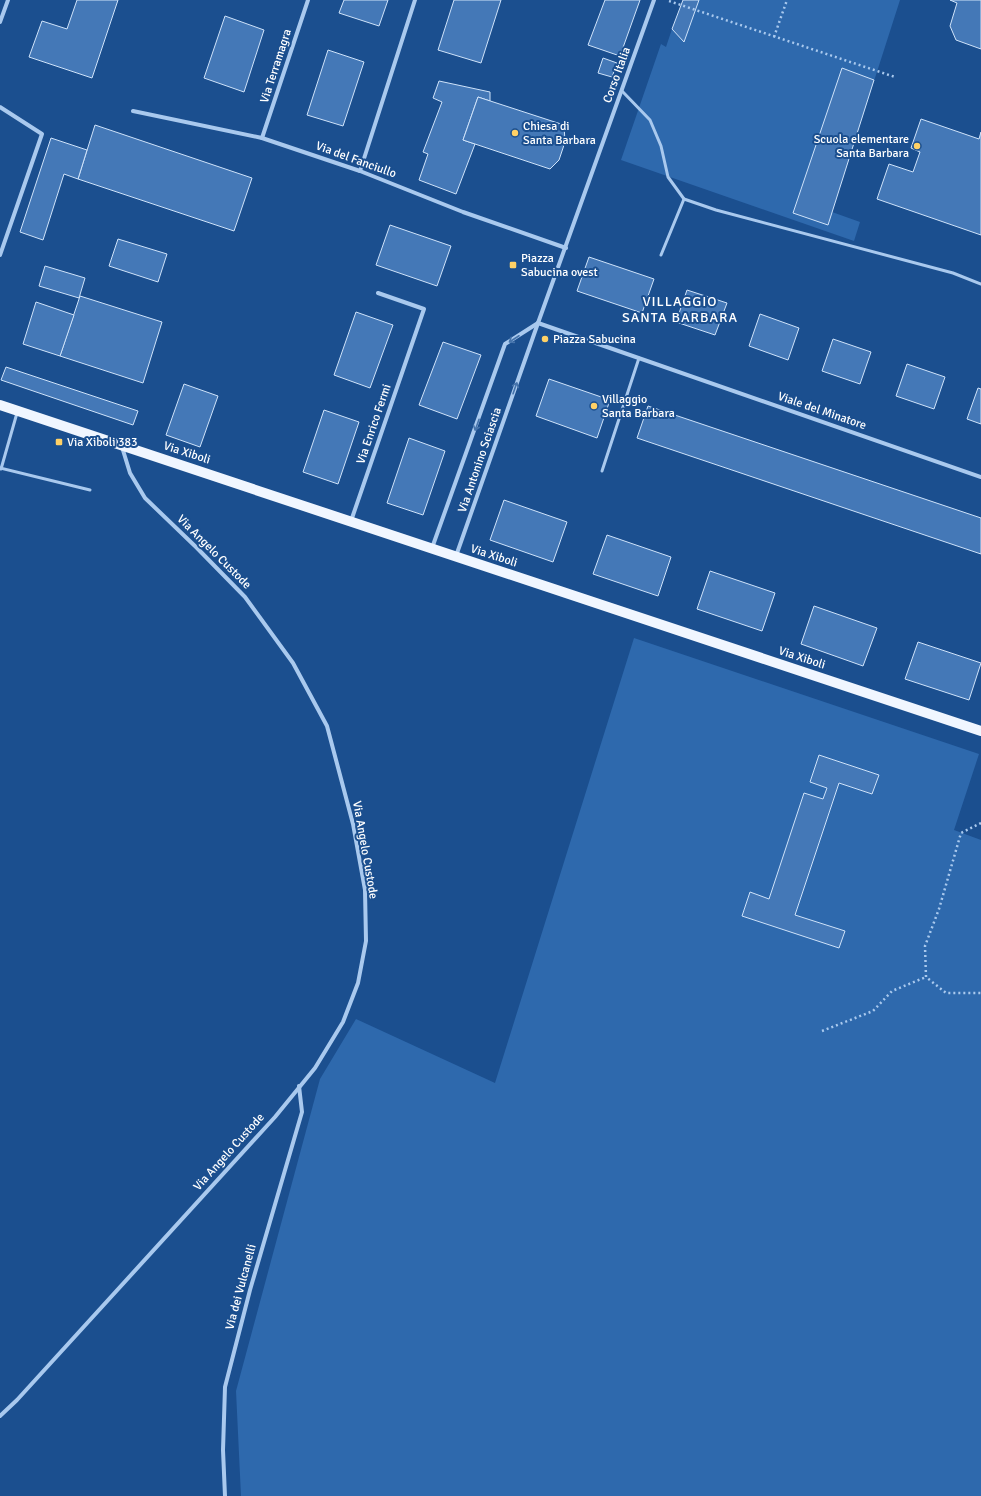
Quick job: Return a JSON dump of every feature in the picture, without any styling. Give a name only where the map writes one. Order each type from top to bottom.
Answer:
[{"type":"main road","name":"Via Xiboli","points":[[0,405],[981,731]]},
{"type":"street","points":[[0,22],[8,0]]},
{"type":"street","name":"Via Terramagra","points":[[262,138],[308,0]]},
{"type":"street","points":[[360,171],[415,0]]},
{"type":"street","name":"Corso Italia","points":[[538,323],[654,0]]},
{"type":"street","points":[[0,107],[42,134],[0,255]]},
{"type":"street","name":"Via del Fanciullo","points":[[133,111],[262,138],[360,171],[463,212],[566,248]]},
{"type":"street","name":"Via Enrico Fermi","points":[[351,521],[424,309],[378,293]]},
{"type":"street","points":[[538,323],[639,358]]},
{"type":"street","name":"Via Antonino Sciascia","points":[[432,549],[500,362],[505,344],[538,323]]},
{"type":"street","name":"Via Antonino Sciascia","points":[[456,557],[538,323]]},
{"type":"street","name":"Viale del Minatore","points":[[639,358],[981,477]]},
{"type":"street","name":"Via Angelo Custode","points":[[0,1416],[17,1400],[275,1117],[315,1068],[343,1022],[358,983],[366,940],[365,890],[353,824],[327,726],[293,662],[245,597],[145,498],[130,473],[122,445]]},
{"type":"street","name":"Via dei Vulcanelli","points":[[225,1496],[223,1450],[225,1388],[250,1290],[302,1112],[299,1086]]},
{"type":"lane","points":[[622,91],[650,120],[661,146],[668,177],[684,199],[716,210],[953,273],[981,284]]},
{"type":"lane","points":[[661,255],[684,199]]},
{"type":"lane","points":[[602,472],[639,358]]},
{"type":"lane","points":[[18,411],[0,468],[90,490]]},
{"type":"path","points":[[664,0],[894,77]]},
{"type":"path","points":[[774,37],[787,0]]},
{"type":"path","points":[[926,977],[925,946],[939,909],[961,833],[981,823]]},
{"type":"path","points":[[926,977],[946,992],[981,993]]},
{"type":"path","points":[[822,1030],[873,1010],[892,992],[926,977]]},
{"type":"shaded area","points":[[699,0],[900,0],[832,212],[860,222],[854,241],[621,160],[661,44],[666,47],[672,29],[684,41]]},
{"type":"shaded area","points":[[634,638],[979,754],[954,830],[981,840],[981,1496],[241,1496],[236,1391],[320,1079],[356,1019],[495,1083]]},
{"type":"building","points":[[77,0],[118,0],[92,78],[29,57],[42,21],[67,29]]},
{"type":"building","points":[[344,0],[388,0],[379,26],[339,13]]},
{"type":"building","points":[[454,0],[501,0],[481,63],[438,50]]},
{"type":"building","points":[[605,0],[640,0],[620,56],[588,45]]},
{"type":"building","points":[[683,0],[699,0],[684,42],[672,29]]},
{"type":"building","points":[[950,0],[981,0],[981,49],[956,40],[950,26],[957,3]]},
{"type":"building","points":[[225,16],[264,30],[244,92],[204,78]]},
{"type":"building","points":[[328,50],[364,62],[343,126],[307,115]]},
{"type":"building","points":[[603,58],[617,63],[612,77],[598,73]]},
{"type":"building","points":[[842,68],[874,80],[828,225],[793,213]]},
{"type":"building","points":[[439,81],[490,92],[490,101],[478,97],[463,140],[475,144],[456,194],[419,180],[428,154],[423,152],[442,102],[433,98]]},
{"type":"building","name":"Chiesa di Santa Barbara","points":[[478,97],[564,125],[565,142],[559,160],[550,169],[463,140]]},
{"type":"building","points":[[921,119],[979,139],[981,132],[981,235],[877,199],[889,164],[913,172],[920,152],[911,148]]},
{"type":"building","points":[[95,125],[252,178],[234,231],[78,179]]},
{"type":"building","points":[[51,138],[87,150],[78,179],[64,174],[43,240],[20,232]]},
{"type":"building","points":[[390,225],[451,246],[437,286],[376,265]]},
{"type":"building","points":[[118,239],[167,254],[158,282],[109,266]]},
{"type":"building","points":[[589,257],[654,279],[642,313],[577,291]]},
{"type":"building","points":[[45,266],[85,278],[79,298],[39,286]]},
{"type":"building","points":[[687,290],[727,303],[715,335],[676,322]]},
{"type":"building","points":[[80,296],[162,322],[143,383],[60,356]]},
{"type":"building","points":[[36,302],[74,315],[60,356],[23,344]]},
{"type":"building","points":[[356,312],[393,325],[370,388],[334,375]]},
{"type":"building","points":[[760,314],[799,328],[788,360],[749,346]]},
{"type":"building","points":[[833,339],[871,352],[860,384],[822,371]]},
{"type":"building","points":[[443,342],[481,355],[457,419],[419,405]]},
{"type":"building","points":[[907,364],[945,377],[934,409],[896,396]]},
{"type":"building","points":[[6,367],[138,411],[133,425],[1,380]]},
{"type":"building","points":[[549,379],[610,400],[597,438],[536,416]]},
{"type":"building","points":[[184,384],[218,396],[200,447],[166,435]]},
{"type":"building","points":[[978,388],[981,389],[981,424],[967,419]]},
{"type":"building","points":[[648,406],[981,518],[981,554],[637,438]]},
{"type":"building","points":[[324,410],[359,422],[338,484],[303,472]]},
{"type":"building","points":[[409,438],[445,451],[423,515],[387,503]]},
{"type":"building","points":[[504,500],[567,522],[553,562],[490,540]]},
{"type":"building","points":[[607,535],[671,557],[658,596],[593,574]]},
{"type":"building","points":[[710,571],[775,593],[762,631],[697,609]]},
{"type":"building","points":[[814,606],[877,628],[863,666],[801,644]]},
{"type":"building","points":[[918,642],[981,663],[969,700],[905,679]]},
{"type":"building","points":[[819,755],[879,775],[872,794],[839,783],[795,915],[845,931],[839,948],[742,916],[750,892],[769,899],[804,793],[823,799],[827,788],[810,782]]},
{"type":"place","name":"Chiesa di Santa Barbara","points":[[515,133]]},
{"type":"place","name":"Scuola elementare Santa Barbara","points":[[917,146]]},
{"type":"place","name":"Piazza Sabucina ovest","points":[[513,265]]},
{"type":"place","name":"Piazza Sabucina","points":[[545,339]]},
{"type":"place","name":"Villaggio Santa Barbara","points":[[594,406]]},
{"type":"place","name":"Via Xiboli 383","points":[[59,442]]},
{"type":"district","name":"VILLAGGIO SANTA BARBARA","points":[[680,310]]}]
